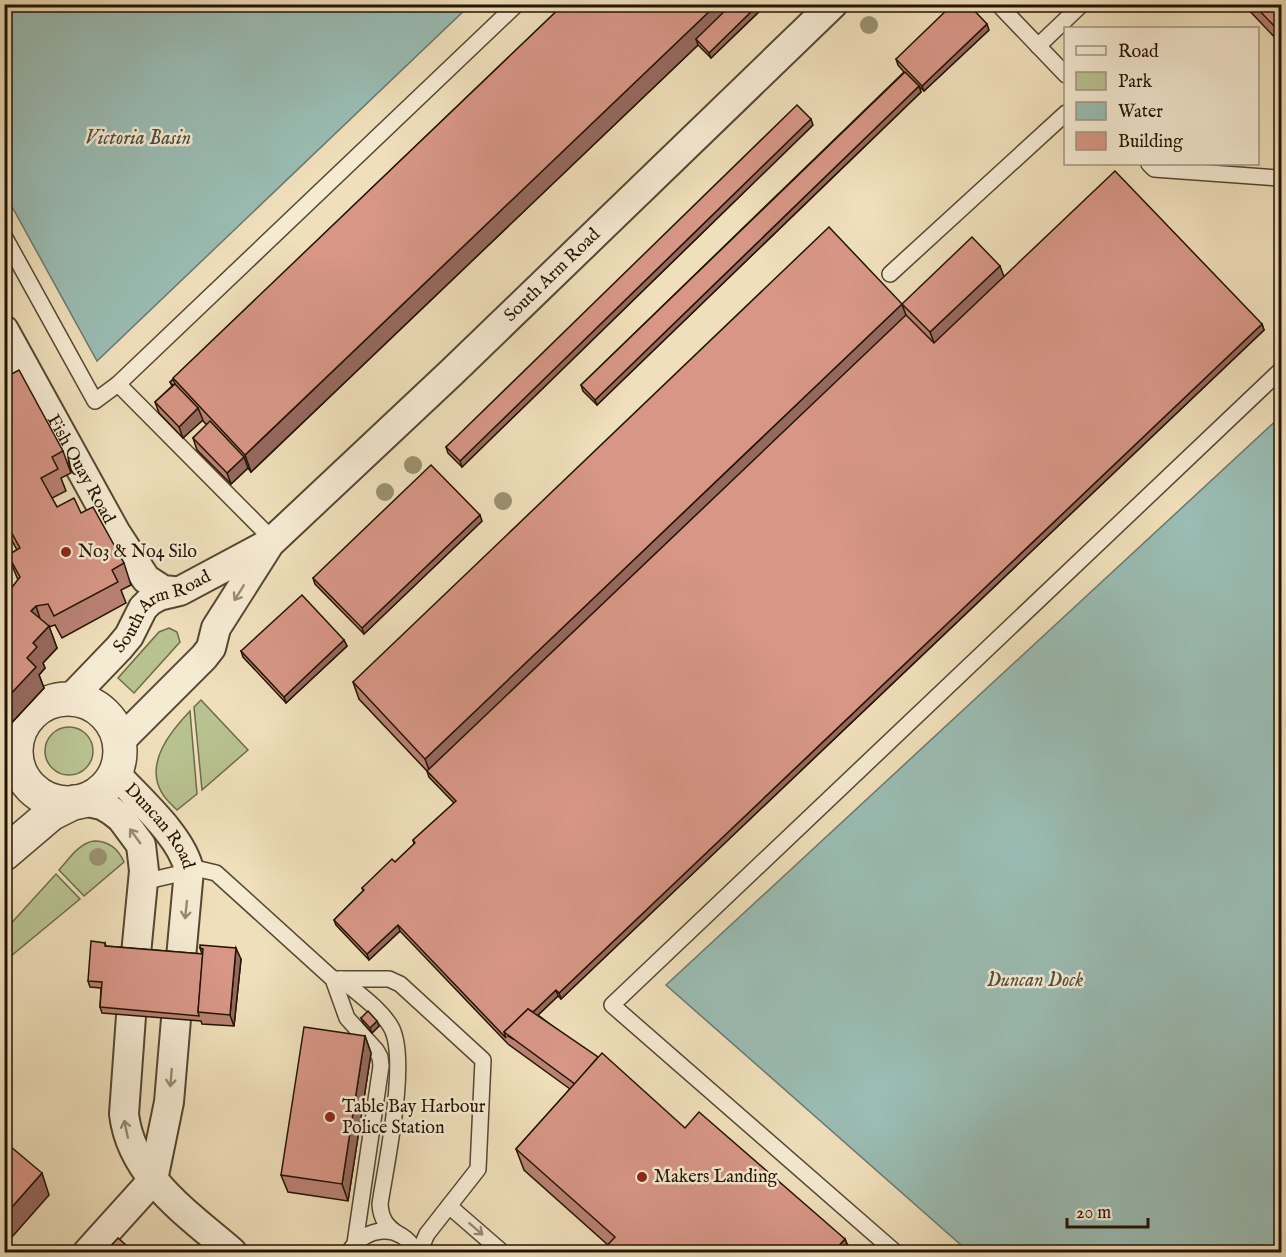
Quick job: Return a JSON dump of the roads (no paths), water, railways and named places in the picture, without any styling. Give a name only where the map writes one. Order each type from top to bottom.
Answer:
[{"type":"street","name":"South Arm Road","points":[[117,758],[211,648],[216,628],[272,542],[452,372],[833,4]]},
{"type":"street","name":"Fish Quay Road","points":[[4,330],[116,532],[146,579],[163,590],[193,592],[207,602],[214,616],[216,628]]},
{"type":"street","name":"South Arm Road","points":[[70,699],[129,636],[143,608],[150,601],[177,591],[272,542]]},
{"type":"street","points":[[4,854],[51,814],[96,795],[104,788],[117,758],[116,731],[102,712],[93,705],[70,699],[55,700],[41,706],[21,728],[10,766],[22,774],[32,788],[47,798],[57,802],[79,802]]},
{"type":"street","name":"Duncan Road","points":[[117,758],[180,845],[186,858],[189,870],[181,958]]},
{"type":"street","name":"Duncan Road","points":[[79,802],[102,806],[112,811],[137,837],[143,852],[143,882],[136,954]]},
{"type":"street","points":[[131,1016],[124,1098],[125,1129],[138,1160],[169,1197],[232,1252]]},
{"type":"street","points":[[88,1252],[153,1180],[169,1102],[176,1019]]},
{"type":"lane","points":[[4,237],[94,401],[118,384],[517,4]]},
{"type":"lane","points":[[999,4],[1064,74]]},
{"type":"lane","points":[[1038,46],[1082,4]]},
{"type":"lane","points":[[890,274],[1064,114]]},
{"type":"lane","points":[[1150,165],[1155,169],[1278,177],[1281,181]]},
{"type":"lane","points":[[895,1252],[612,1005],[1281,369]]},
{"type":"lane","points":[[118,384],[272,542]]},
{"type":"lane","points":[[143,882],[189,870],[207,870],[216,873],[337,979],[386,1019],[396,1041],[399,1074],[380,1204],[383,1221],[418,1252],[427,1234],[478,1169],[483,1060],[400,984],[389,979],[337,979]]},
{"type":"lane","points":[[337,979],[347,1018],[376,1050],[381,1066],[352,1248]]},
{"type":"lane","points":[[449,1206],[502,1252]]},
{"type":"lane","points":[[352,1248],[364,1236],[375,1231],[398,1234]]},
{"type":"water","name":"Victoria Basin","points":[[4,5],[470,5],[97,361],[5,194]]},
{"type":"water","name":"Duncan Dock","points":[[1281,416],[1281,1252],[969,1252],[666,985]]},
{"type":"place","name":"No3 & No4 Silo","points":[[66,552]]},
{"type":"place","name":"Table Bay Harbour Police Station","points":[[330,1117]]},
{"type":"place","name":"Makers Landing","points":[[642,1177]]}]
